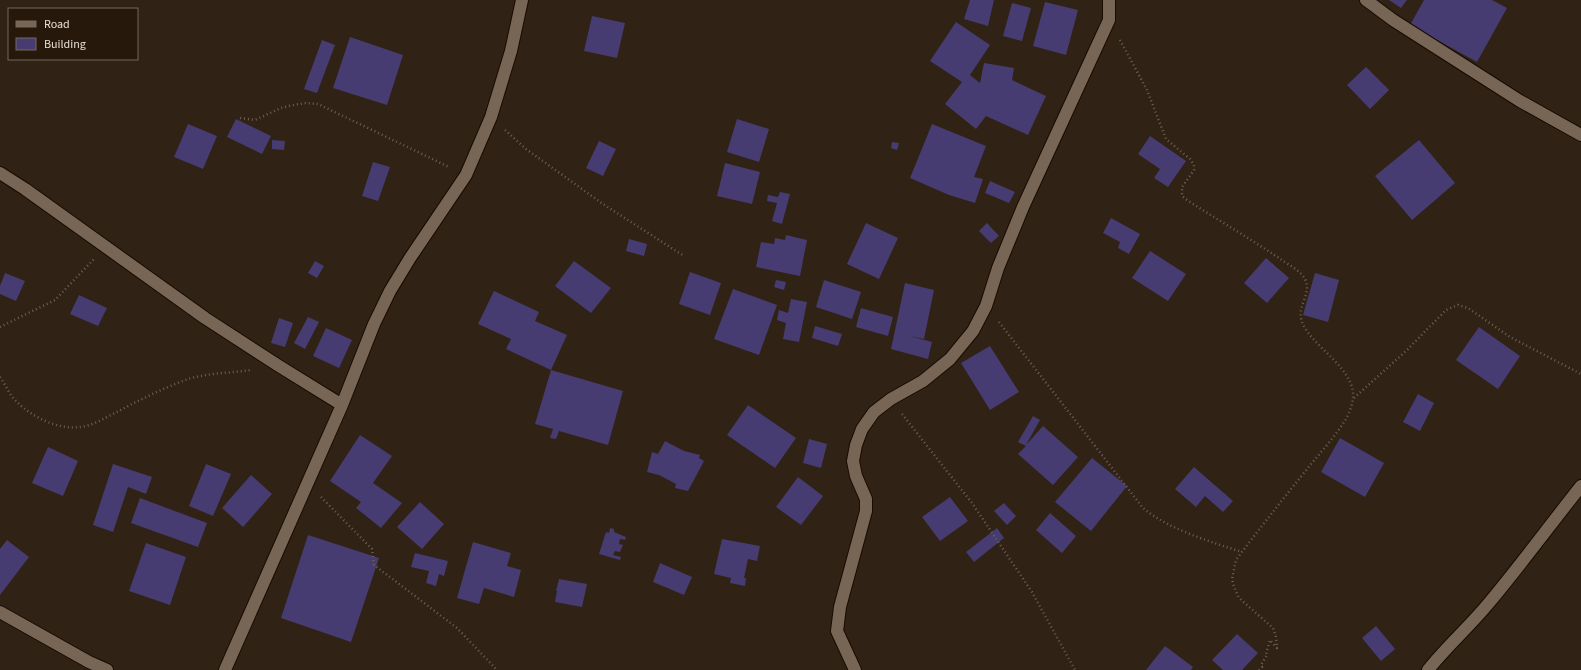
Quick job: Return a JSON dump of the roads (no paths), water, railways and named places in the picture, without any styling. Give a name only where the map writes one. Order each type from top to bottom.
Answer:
[{"type":"street","points":[[225,670],[342,405],[374,324],[390,291],[410,258],[466,176],[492,117],[511,51],[522,0]]},
{"type":"street","points":[[855,670],[837,631],[840,607],[866,511],[866,499],[856,476],[853,461],[856,445],[862,429],[874,412],[891,399],[923,381],[950,359],[973,331],[986,306],[998,268],[1020,213],[1109,20],[1109,0]]},
{"type":"street","points":[[1366,0],[1393,20],[1520,101],[1581,135]]},
{"type":"street","points":[[0,173],[25,189],[204,318],[342,405]]},
{"type":"street","points":[[1428,670],[1438,657],[1457,639],[1488,604],[1581,486]]},
{"type":"street","points":[[0,612],[88,662],[107,670]]}]
